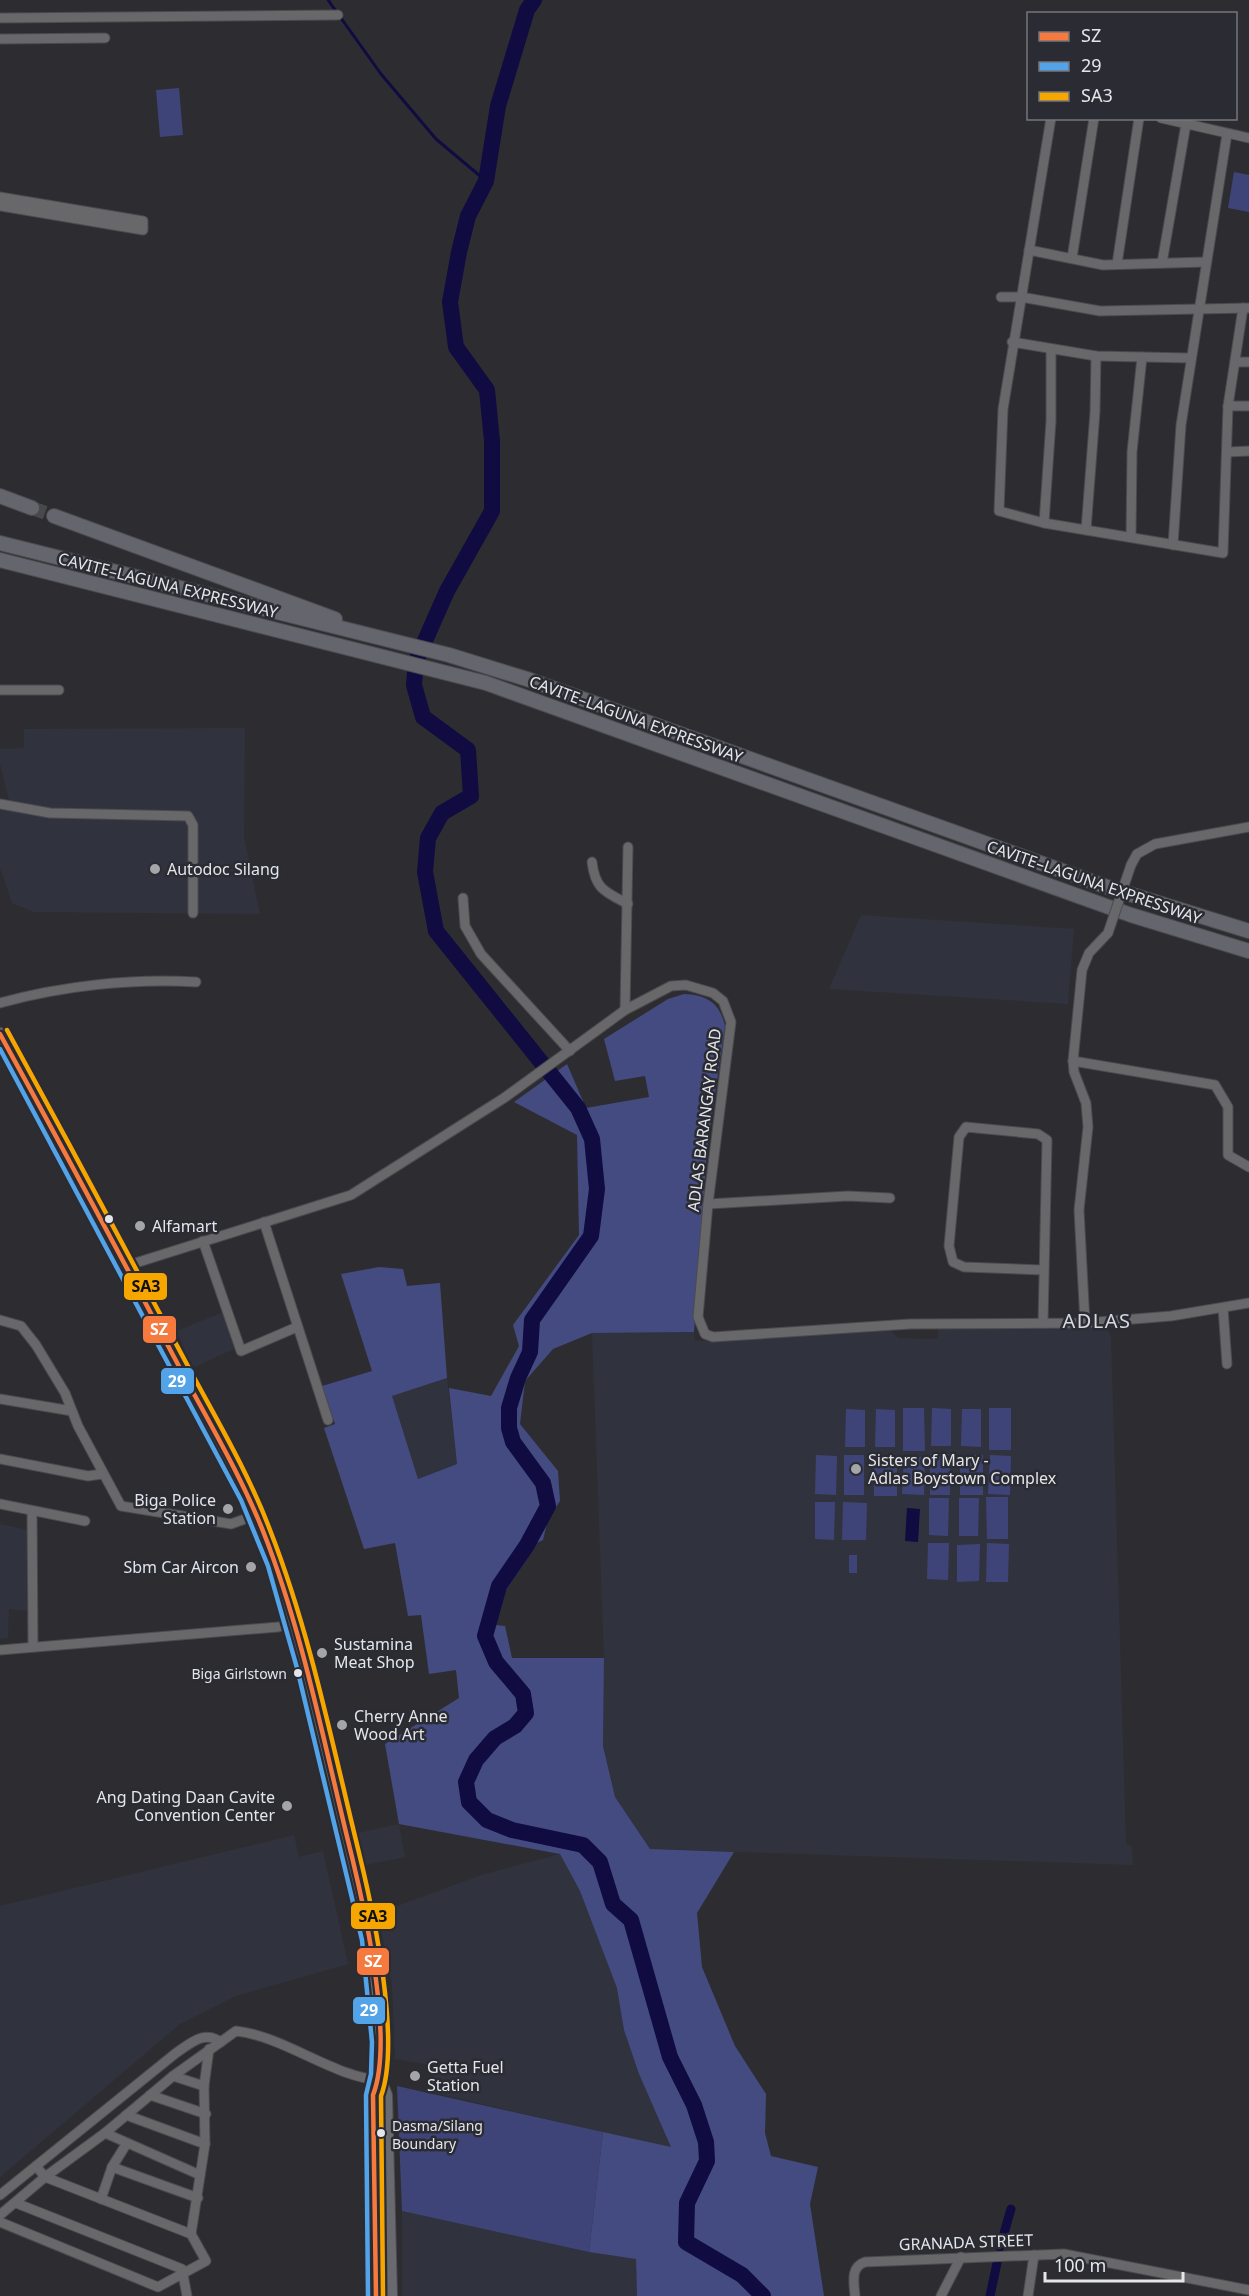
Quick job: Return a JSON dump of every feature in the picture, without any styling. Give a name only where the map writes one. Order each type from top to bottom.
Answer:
[{"type":"highway","points":[[0,496],[32,508]]},
{"type":"highway","points":[[54,516],[401,644]]},
{"type":"highway","name":"CAVITE–LAGUNA EXPRESSWAY","points":[[0,543],[449,655],[530,680],[1110,888],[1249,931]]},
{"type":"highway","name":"CAVITE–LAGUNA EXPRESSWAY","points":[[0,560],[445,672],[526,697],[1131,915],[1249,951]]},
{"type":"main road","points":[[0,1034],[126,1266],[256,1515],[293,1623],[367,1927],[377,1986],[380,2080],[386,2095],[391,2296]]},
{"type":"main road","points":[[376,2296],[373,2095],[380,2080]]},
{"type":"street","points":[[0,18],[338,15]]},
{"type":"street","points":[[0,39],[105,38]]},
{"type":"street","points":[[1001,297],[1021,297],[1100,310],[1246,308],[1228,406],[1223,552],[1086,531],[999,511],[1003,409],[1012,342],[1021,297],[1051,120]]},
{"type":"street","points":[[1072,258],[1094,120]]},
{"type":"street","points":[[1117,264],[1138,120]]},
{"type":"street","points":[[1169,120],[1249,138]]},
{"type":"street","points":[[1162,263],[1186,124]]},
{"type":"street","points":[[1173,545],[1181,425],[1227,134]]},
{"type":"street","points":[[0,197],[143,225],[0,206]]},
{"type":"street","points":[[1029,250],[1117,264],[1206,262]]},
{"type":"street","points":[[1012,342],[1051,351],[1096,356],[1190,358]]},
{"type":"street","points":[[1044,523],[1051,420],[1051,351]]},
{"type":"street","points":[[1086,531],[1095,412],[1096,356]]},
{"type":"street","points":[[1131,537],[1132,452],[1142,357]]},
{"type":"street","points":[[1235,362],[1249,362]]},
{"type":"street","points":[[1228,406],[1249,406]]},
{"type":"street","points":[[1227,452],[1249,451]]},
{"type":"street","points":[[0,690],[59,690]]},
{"type":"street","points":[[0,804],[50,813],[188,816],[193,825],[193,913]]},
{"type":"street","points":[[1086,1323],[1079,1210],[1088,1127],[1086,1102],[1074,1072],[1073,1061],[1082,970],[1089,953],[1108,933],[1131,865],[1137,854],[1155,844],[1249,827]]},
{"type":"street","points":[[625,1010],[628,847]]},
{"type":"street","points":[[592,862],[594,877],[599,887],[628,904]]},
{"type":"street","points":[[463,898],[465,926],[481,954],[570,1051]]},
{"type":"street","points":[[0,1003],[81,987],[161,980],[196,982]]},
{"type":"street","name":"ADLAS BARANGAY ROAD","points":[[126,1266],[351,1195],[538,1075],[625,1010],[671,986],[686,985],[713,993],[723,1001],[729,1011],[731,1022],[708,1204],[698,1317],[705,1334],[713,1337],[910,1324],[1086,1323],[1171,1316],[1249,1304]]},
{"type":"street","points":[[1073,1061],[1215,1085],[1228,1107],[1228,1155],[1249,1167]]},
{"type":"street","points":[[1043,1270],[964,1267],[953,1262],[949,1246],[959,1137],[966,1127],[1046,1137],[1048,1148],[1043,1323]]},
{"type":"street","points":[[708,1204],[848,1196],[890,1198]]},
{"type":"street","points":[[264,1222],[328,1420]]},
{"type":"street","points":[[203,1241],[241,1351],[297,1327]]},
{"type":"street","points":[[1223,1308],[1227,1364]]},
{"type":"street","points":[[0,1320],[12,1322],[27,1331],[65,1393],[102,1474],[121,1506],[231,1524],[256,1515]]},
{"type":"street","points":[[0,1399],[72,1411]]},
{"type":"street","points":[[0,1459],[88,1476],[102,1474]]},
{"type":"street","points":[[0,1504],[85,1521]]},
{"type":"street","points":[[32,1511],[33,1646]]},
{"type":"street","points":[[0,1650],[278,1627],[293,1623]]},
{"type":"street","points":[[0,2216],[45,2177],[105,2133],[173,2076],[236,2031],[248,2032],[361,2077],[380,2080]]},
{"type":"street","points":[[0,2195],[176,2053],[204,2037],[215,2038],[221,2042]]},
{"type":"street","points":[[191,2234],[205,2144],[204,2086],[209,2049]]},
{"type":"street","points":[[173,2076],[204,2086]]},
{"type":"street","points":[[150,2095],[206,2114]]},
{"type":"street","points":[[126,2115],[205,2144]]},
{"type":"street","points":[[105,2133],[200,2175]]},
{"type":"street","points":[[100,2199],[112,2167],[127,2143]]},
{"type":"street","points":[[0,2222],[158,2287],[206,2261],[191,2234],[45,2177],[36,2166]]},
{"type":"street","points":[[112,2167],[198,2198]]},
{"type":"street","points":[[16,2203],[182,2269],[187,2296]]},
{"type":"street","points":[[1028,2296],[1034,2255]]},
{"type":"street","name":"GRANADA STREET","points":[[855,2296],[854,2271],[860,2263],[1034,2255],[1087,2257],[1249,2290]]},
{"type":"street","points":[[942,2296],[961,2257]]},
{"type":"shaded area","points":[[179,88],[183,135],[160,137],[156,90]]},
{"type":"shaded area","points":[[1234,172],[1249,175],[1249,212],[1228,208]]},
{"type":"shaded area","points":[[245,728],[244,837],[260,914],[34,912],[12,903],[0,868],[0,800],[9,800],[0,764],[0,749],[24,748],[24,729]]},
{"type":"shaded area","points":[[861,915],[1074,929],[1068,1004],[829,989]]},
{"type":"shaded area","points":[[684,994],[706,998],[720,1011],[725,1026],[707,1149],[694,1332],[592,1333],[553,1349],[525,1381],[520,1424],[558,1471],[560,1501],[548,1519],[543,1540],[532,1545],[527,1559],[502,1596],[496,1625],[505,1626],[512,1658],[604,1658],[603,1746],[615,1797],[650,1849],[734,1852],[697,1913],[702,1967],[735,2046],[766,2094],[765,2133],[771,2156],[818,2167],[810,2204],[824,2296],[637,2296],[636,2259],[589,2252],[603,2132],[671,2147],[639,2074],[624,2030],[617,1988],[580,1891],[560,1854],[399,1824],[385,1744],[459,1698],[456,1670],[429,1674],[421,1615],[408,1616],[395,1543],[364,1549],[324,1428],[335,1424],[322,1386],[372,1371],[341,1274],[379,1267],[403,1269],[407,1286],[440,1283],[447,1378],[392,1396],[418,1479],[457,1464],[449,1388],[491,1396],[519,1346],[513,1325],[579,1235],[577,1135],[514,1102],[567,1064],[586,1108],[649,1097],[645,1076],[615,1081],[604,1039],[668,999]]},
{"type":"shaded area","points":[[223,1312],[234,1349],[192,1368],[177,1331]]},
{"type":"shaded area","name":"Sisters of Mary - Adlas Boystown Complex","points":[[1103,1328],[1109,1331],[1111,1337],[1126,1844],[1132,1847],[1133,1865],[650,1849],[615,1797],[603,1746],[604,1658],[592,1333],[694,1332],[695,1341],[733,1341],[890,1330],[898,1338],[938,1339],[938,1329]]},
{"type":"shaded area","points":[[447,1378],[457,1464],[418,1479],[392,1396]]},
{"type":"shaded area","points":[[903,1408],[924,1408],[925,1451],[903,1451]]},
{"type":"shaded area","points":[[932,1408],[951,1409],[951,1446],[931,1446]]},
{"type":"shaded area","points":[[989,1408],[1011,1408],[1011,1450],[989,1450]]},
{"type":"shaded area","points":[[846,1409],[865,1410],[865,1447],[845,1447]]},
{"type":"shaded area","points":[[876,1409],[895,1410],[895,1447],[875,1447]]},
{"type":"shaded area","points":[[962,1409],[981,1409],[981,1447],[961,1446]]},
{"type":"shaded area","points":[[930,1454],[950,1454],[950,1495],[930,1495]]},
{"type":"shaded area","points":[[816,1455],[837,1456],[836,1495],[815,1494]]},
{"type":"shaded area","points":[[844,1455],[864,1455],[864,1495],[844,1495]]},
{"type":"shaded area","points":[[960,1455],[983,1455],[983,1495],[960,1495]]},
{"type":"shaded area","points":[[990,1455],[1011,1456],[1010,1495],[988,1494]]},
{"type":"shaded area","points":[[874,1456],[897,1456],[897,1496],[874,1496]]},
{"type":"shaded area","points":[[904,1456],[925,1457],[924,1495],[902,1494]]},
{"type":"shaded area","points":[[986,1497],[1008,1497],[1008,1539],[987,1539]]},
{"type":"shaded area","points":[[929,1498],[949,1498],[948,1536],[929,1535]]},
{"type":"shaded area","points":[[959,1498],[979,1498],[978,1536],[959,1536]]},
{"type":"shaded area","points":[[815,1502],[835,1502],[834,1540],[815,1539]]},
{"type":"shaded area","points":[[843,1502],[867,1503],[866,1540],[842,1540]]},
{"type":"shaded area","points":[[907,1508],[920,1509],[918,1542],[905,1541]]},
{"type":"shaded area","points":[[0,1524],[28,1530],[27,1611],[9,1609],[8,1638],[0,1639]]},
{"type":"shaded area","points":[[928,1543],[949,1543],[948,1580],[927,1579]]},
{"type":"shaded area","points":[[987,1543],[1009,1544],[1008,1582],[986,1582]]},
{"type":"shaded area","points":[[980,1544],[979,1581],[957,1582],[957,1545]]},
{"type":"shaded area","points":[[849,1555],[857,1555],[857,1573],[849,1573]]},
{"type":"shaded area","points":[[399,1824],[405,1857],[366,1865],[358,1833]]},
{"type":"shaded area","points":[[294,1835],[299,1857],[323,1851],[348,1964],[236,1996],[180,2024],[0,2177],[0,1906]]},
{"type":"shaded area","points":[[560,1854],[580,1891],[618,1988],[624,2030],[639,2074],[672,2148],[434,2093],[432,2065],[395,2059],[392,1985],[378,1913],[481,1875]]},
{"type":"shaded area","points":[[397,2086],[603,2132],[589,2252],[402,2211]]},
{"type":"shaded area","points":[[402,2211],[589,2252],[636,2259],[637,2296],[402,2296]]},
{"type":"shaded area","points":[[999,2263],[992,2296],[987,2296],[994,2264]]},
{"type":"waterway","points":[[328,0],[381,74],[436,139],[486,181]]},
{"type":"waterway","points":[[534,0],[527,10],[498,106],[486,181],[468,216],[450,302],[456,347],[487,390],[492,441],[492,511],[447,591],[416,661],[414,685],[423,717],[468,750],[471,796],[442,813],[428,838],[425,872],[436,931],[578,1108],[592,1139],[597,1189],[591,1236],[532,1320],[530,1352],[518,1378],[509,1408],[509,1428],[513,1442],[543,1483],[548,1506],[527,1545],[499,1586],[485,1636],[496,1662],[523,1694],[526,1713],[515,1726],[495,1738],[476,1760],[466,1782],[469,1802],[487,1820],[512,1830],[583,1845],[600,1862],[613,1904],[631,1920],[670,2057],[694,2105],[706,2142],[707,2161],[687,2203],[686,2242],[742,2275],[763,2296]]},
{"type":"waterway","points":[[1000,2247],[1011,2209]]},
{"type":"waterway","points":[[990,2296],[997,2263]]},
{"type":"tunnel","points":[[32,508],[54,516]]},
{"type":"transit line","name":"SA3","points":[[7,1030],[240,1463],[261,1507],[298,1610],[360,1857],[383,1978],[388,2044],[386,2073],[381,2096],[383,2296]]},
{"type":"transit line","name":"SZ","points":[[0,1034],[254,1509],[277,1570],[302,1651],[358,1882],[376,1978],[381,2043],[379,2072],[373,2095],[376,2296]]},
{"type":"transit line","name":"29","points":[[0,1049],[241,1500],[268,1566],[297,1668],[362,1940],[372,2042],[371,2074],[366,2095],[368,2296]]},
{"type":"place","name":"Autodoc Silang","points":[[155,869]]},
{"type":"place","name":"Alfamart","points":[[140,1226]]},
{"type":"place","name":"Sisters of Mary - Adlas Boystown Complex","points":[[856,1469]]},
{"type":"place","name":"Biga Police Station","points":[[228,1509]]},
{"type":"place","name":"Sbm Car Aircon","points":[[251,1567]]},
{"type":"place","name":"Sustamina Meat Shop","points":[[322,1653]]},
{"type":"place","name":"Biga Girlstown","points":[[298,1673]]},
{"type":"place","name":"Cherry Anne Wood Art","points":[[342,1725]]},
{"type":"place","name":"Ang Dating Daan Cavite Convention Center","points":[[287,1806]]},
{"type":"place","name":"Getta Fuel Station","points":[[415,2076]]},
{"type":"place","name":"Dasma/Silang Boundary","points":[[381,2133]]},
{"type":"district","name":"ADLAS","points":[[1097,1321]]}]
